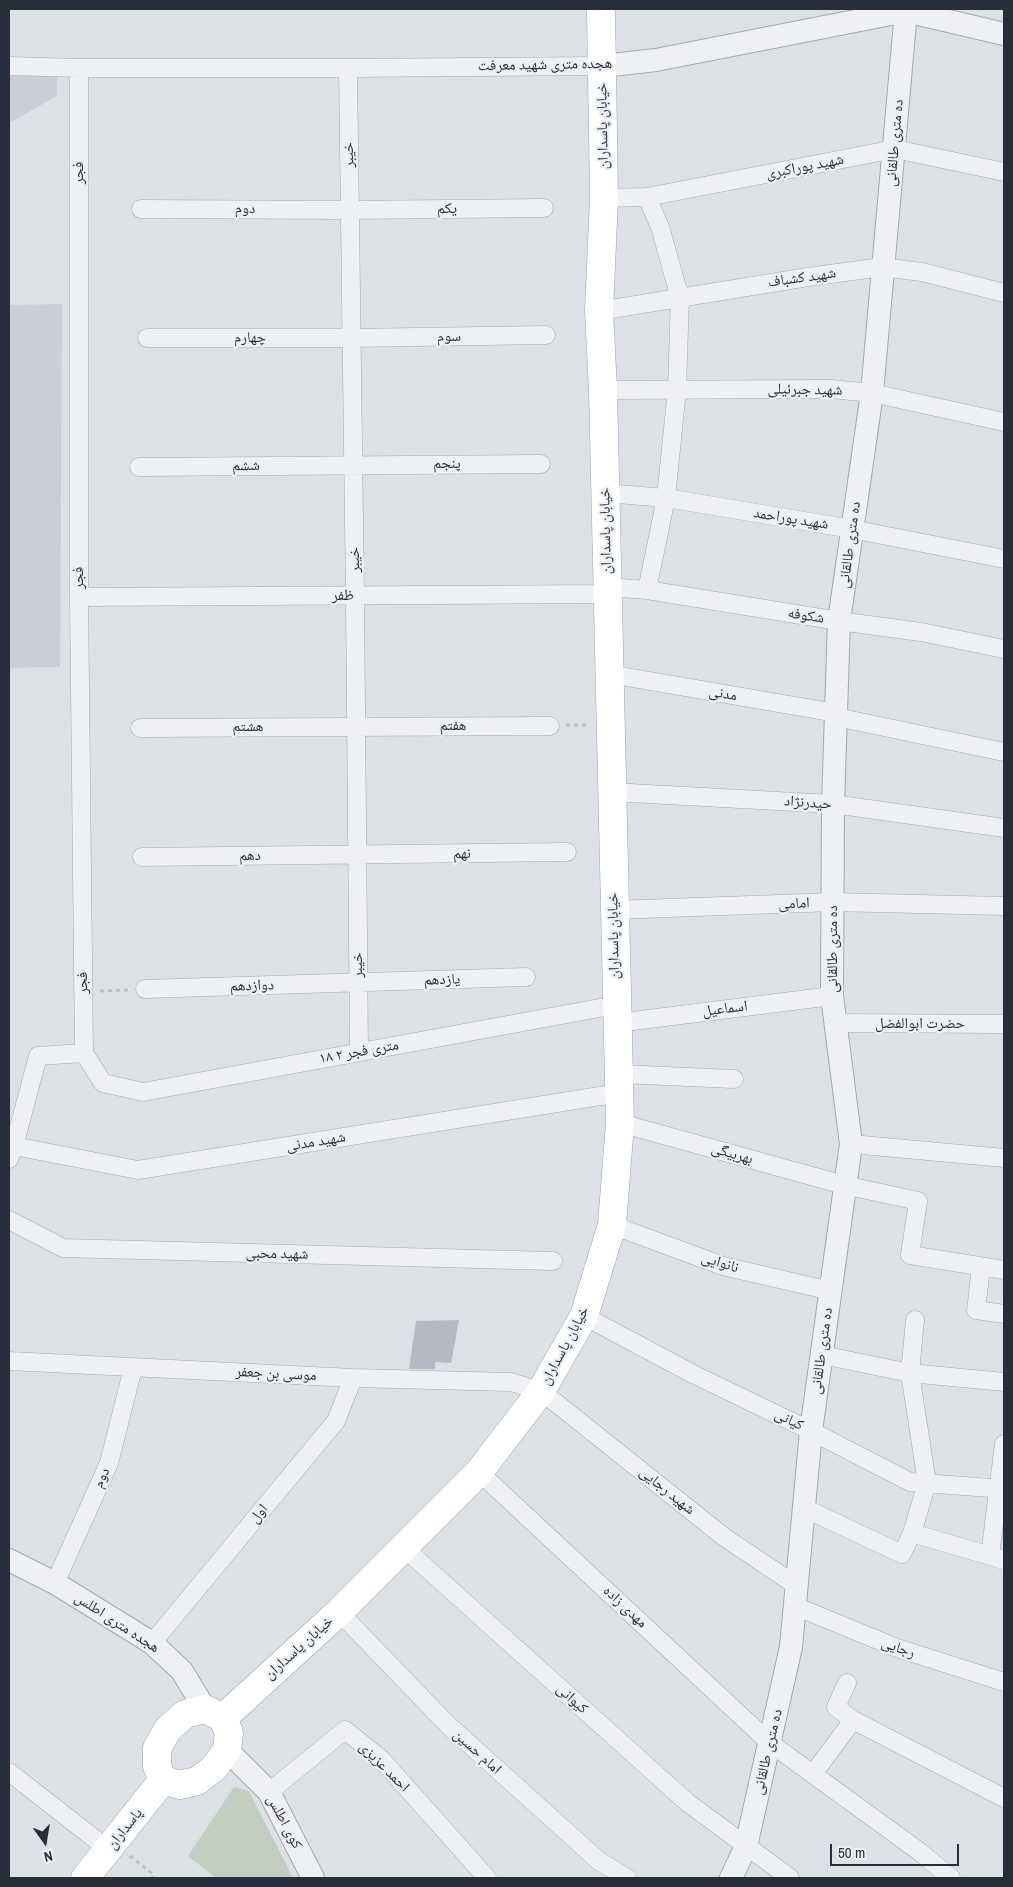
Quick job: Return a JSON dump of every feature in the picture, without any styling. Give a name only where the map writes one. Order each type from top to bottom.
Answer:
[{"type":"main road","name":"خیابان پاسداران","points":[[214,1713],[339,1612],[479,1472],[541,1391],[584,1316],[612,1225],[620,1123],[600,311],[604,198],[602,9]]},
{"type":"main road","points":[[214,1713],[229,1733],[227,1750],[214,1768],[197,1781],[179,1785],[164,1780],[157,1766],[157,1748],[168,1729],[185,1714],[214,1713]]},
{"type":"main road","name":"پاسداران","points":[[86,1878],[164,1780]]},
{"type":"street","name":"هجده متری شهید معرفت","points":[[9,66],[79,68],[348,68],[603,66],[656,60],[906,11],[1004,34]]},
{"type":"street","name":"ده متری طالقانی","points":[[730,1878],[746,1846],[791,1647],[811,1431],[851,1144],[832,996],[833,804],[839,621],[872,393],[906,11]]},
{"type":"street","name":"فجر","points":[[79,68],[79,597],[84,1053]]},
{"type":"street","name":"خیبر","points":[[348,68],[356,596],[359,1052]]},
{"type":"street","name":"شهید پوراکبری","points":[[604,198],[648,198],[895,149],[1004,172]]},
{"type":"street","points":[[647,590],[666,498],[678,389],[680,298],[660,227],[648,198]]},
{"type":"street","name":"دوم","points":[[141,208],[350,210]]},
{"type":"street","name":"یکم","points":[[350,210],[544,208]]},
{"type":"street","name":"شهید کشباف","points":[[600,311],[808,277],[882,267],[922,272],[1004,293]]},
{"type":"street","name":"سوم","points":[[352,338],[546,335]]},
{"type":"street","name":"چهارم","points":[[147,338],[352,338]]},
{"type":"street","name":"شهید جبرئیلی","points":[[603,390],[831,389],[872,393],[1004,422]]},
{"type":"street","name":"پنجم","points":[[354,465],[541,464]]},
{"type":"street","name":"ششم","points":[[139,467],[354,465]]},
{"type":"street","name":"شهید پوراحمد","points":[[605,493],[666,498],[852,529],[1004,559]]},
{"type":"street","name":"شکوفه","points":[[607,591],[647,590],[839,621],[921,632],[1004,649]]},
{"type":"street","name":"ظفر","points":[[79,597],[356,596],[607,591]]},
{"type":"street","name":"مدنی","points":[[609,674],[836,715],[1004,752]]},
{"type":"street","name":"هفتم","points":[[356,727],[550,726]]},
{"type":"street","name":"هشتم","points":[[140,728],[356,727]]},
{"type":"street","name":"حیدرنژاد","points":[[611,792],[833,804],[1004,828]]},
{"type":"street","name":"نهم","points":[[358,855],[566,852]]},
{"type":"street","name":"دهم","points":[[142,857],[358,855]]},
{"type":"street","name":"امامی","points":[[614,910],[833,902],[1004,906]]},
{"type":"street","name":"یازدهم","points":[[359,982],[526,977]]},
{"type":"street","name":"دوازدهم","points":[[144,989],[359,982]]},
{"type":"street","name":"اسماعیل","points":[[616,1014],[832,996]]},
{"type":"street","name":"۱۸ متری فجر ۲","points":[[84,1053],[103,1083],[143,1092],[359,1052],[616,1014]]},
{"type":"street","name":"حضرت ابوالفضل","points":[[836,1023],[1004,1024]]},
{"type":"street","points":[[11,1152],[38,1056],[84,1053]]},
{"type":"street","name":"شهید مدنی","points":[[11,1152],[138,1170],[619,1084],[734,1079]]},
{"type":"street","name":"بهربیگی","points":[[620,1123],[844,1185],[918,1201],[910,1255],[981,1267]]},
{"type":"street","points":[[851,1144],[1004,1158]]},
{"type":"street","name":"شهید محبی","points":[[9,1220],[63,1248],[553,1261]]},
{"type":"street","name":"نانوایی","points":[[612,1225],[723,1266],[830,1292]]},
{"type":"street","points":[[1004,1270],[981,1267],[976,1310],[1004,1314]]},
{"type":"street","name":"کیانی","points":[[584,1316],[693,1374],[811,1431],[910,1482],[1001,1488]]},
{"type":"street","points":[[804,1508],[902,1554],[912,1533],[927,1483],[910,1373],[915,1320]]},
{"type":"street","points":[[822,1356],[910,1373],[1004,1382]]},
{"type":"street","name":"موسی بن جعفر","points":[[9,1361],[353,1378],[511,1382],[541,1391]]},
{"type":"street","name":"دوم","points":[[55,1583],[109,1462],[133,1368]]},
{"type":"street","name":"اول","points":[[152,1643],[336,1421],[353,1378]]},
{"type":"street","name":"شهید رجایی","points":[[541,1391],[796,1596]]},
{"type":"street","points":[[912,1533],[997,1558],[1004,1444]]},
{"type":"street","name":"مهدی زاده","points":[[479,1472],[770,1743],[920,1852],[951,1878]]},
{"type":"street","name":"کیوانی","points":[[403,1547],[688,1803],[790,1878]]},
{"type":"street","name":"هجده متری اطلس","points":[[9,1560],[55,1583],[152,1643],[182,1670],[214,1713]]},
{"type":"street","name":"رجایی","points":[[796,1596],[896,1648],[1004,1682]]},
{"type":"street","name":"امام حسین","points":[[339,1612],[448,1725],[599,1861],[627,1878]]},
{"type":"street","points":[[847,1683],[836,1707],[853,1720],[1004,1798]]},
{"type":"street","points":[[813,1774],[853,1720]]},
{"type":"street","name":"احمد عزیزی","points":[[269,1792],[345,1730],[381,1759],[488,1878]]},
{"type":"street","name":"کوی اطلس","points":[[227,1750],[269,1792],[313,1878]]},
{"type":"street","points":[[9,1772],[111,1847]]},
{"type":"path","points":[[550,726],[610,724]]},
{"type":"path","points":[[83,992],[144,989]]},
{"type":"path","points":[[111,1847],[154,1875],[152,1878]]},
{"type":"shaded area","points":[[57,75],[57,96],[9,123],[9,76]]},
{"type":"shaded area","points":[[62,304],[60,667],[9,668],[9,305]]},
{"type":"green space","points":[[234,1787],[249,1791],[293,1878],[216,1878],[188,1856]]},
{"type":"building","points":[[459,1320],[451,1363],[435,1362],[435,1369],[409,1369],[416,1321]]}]
